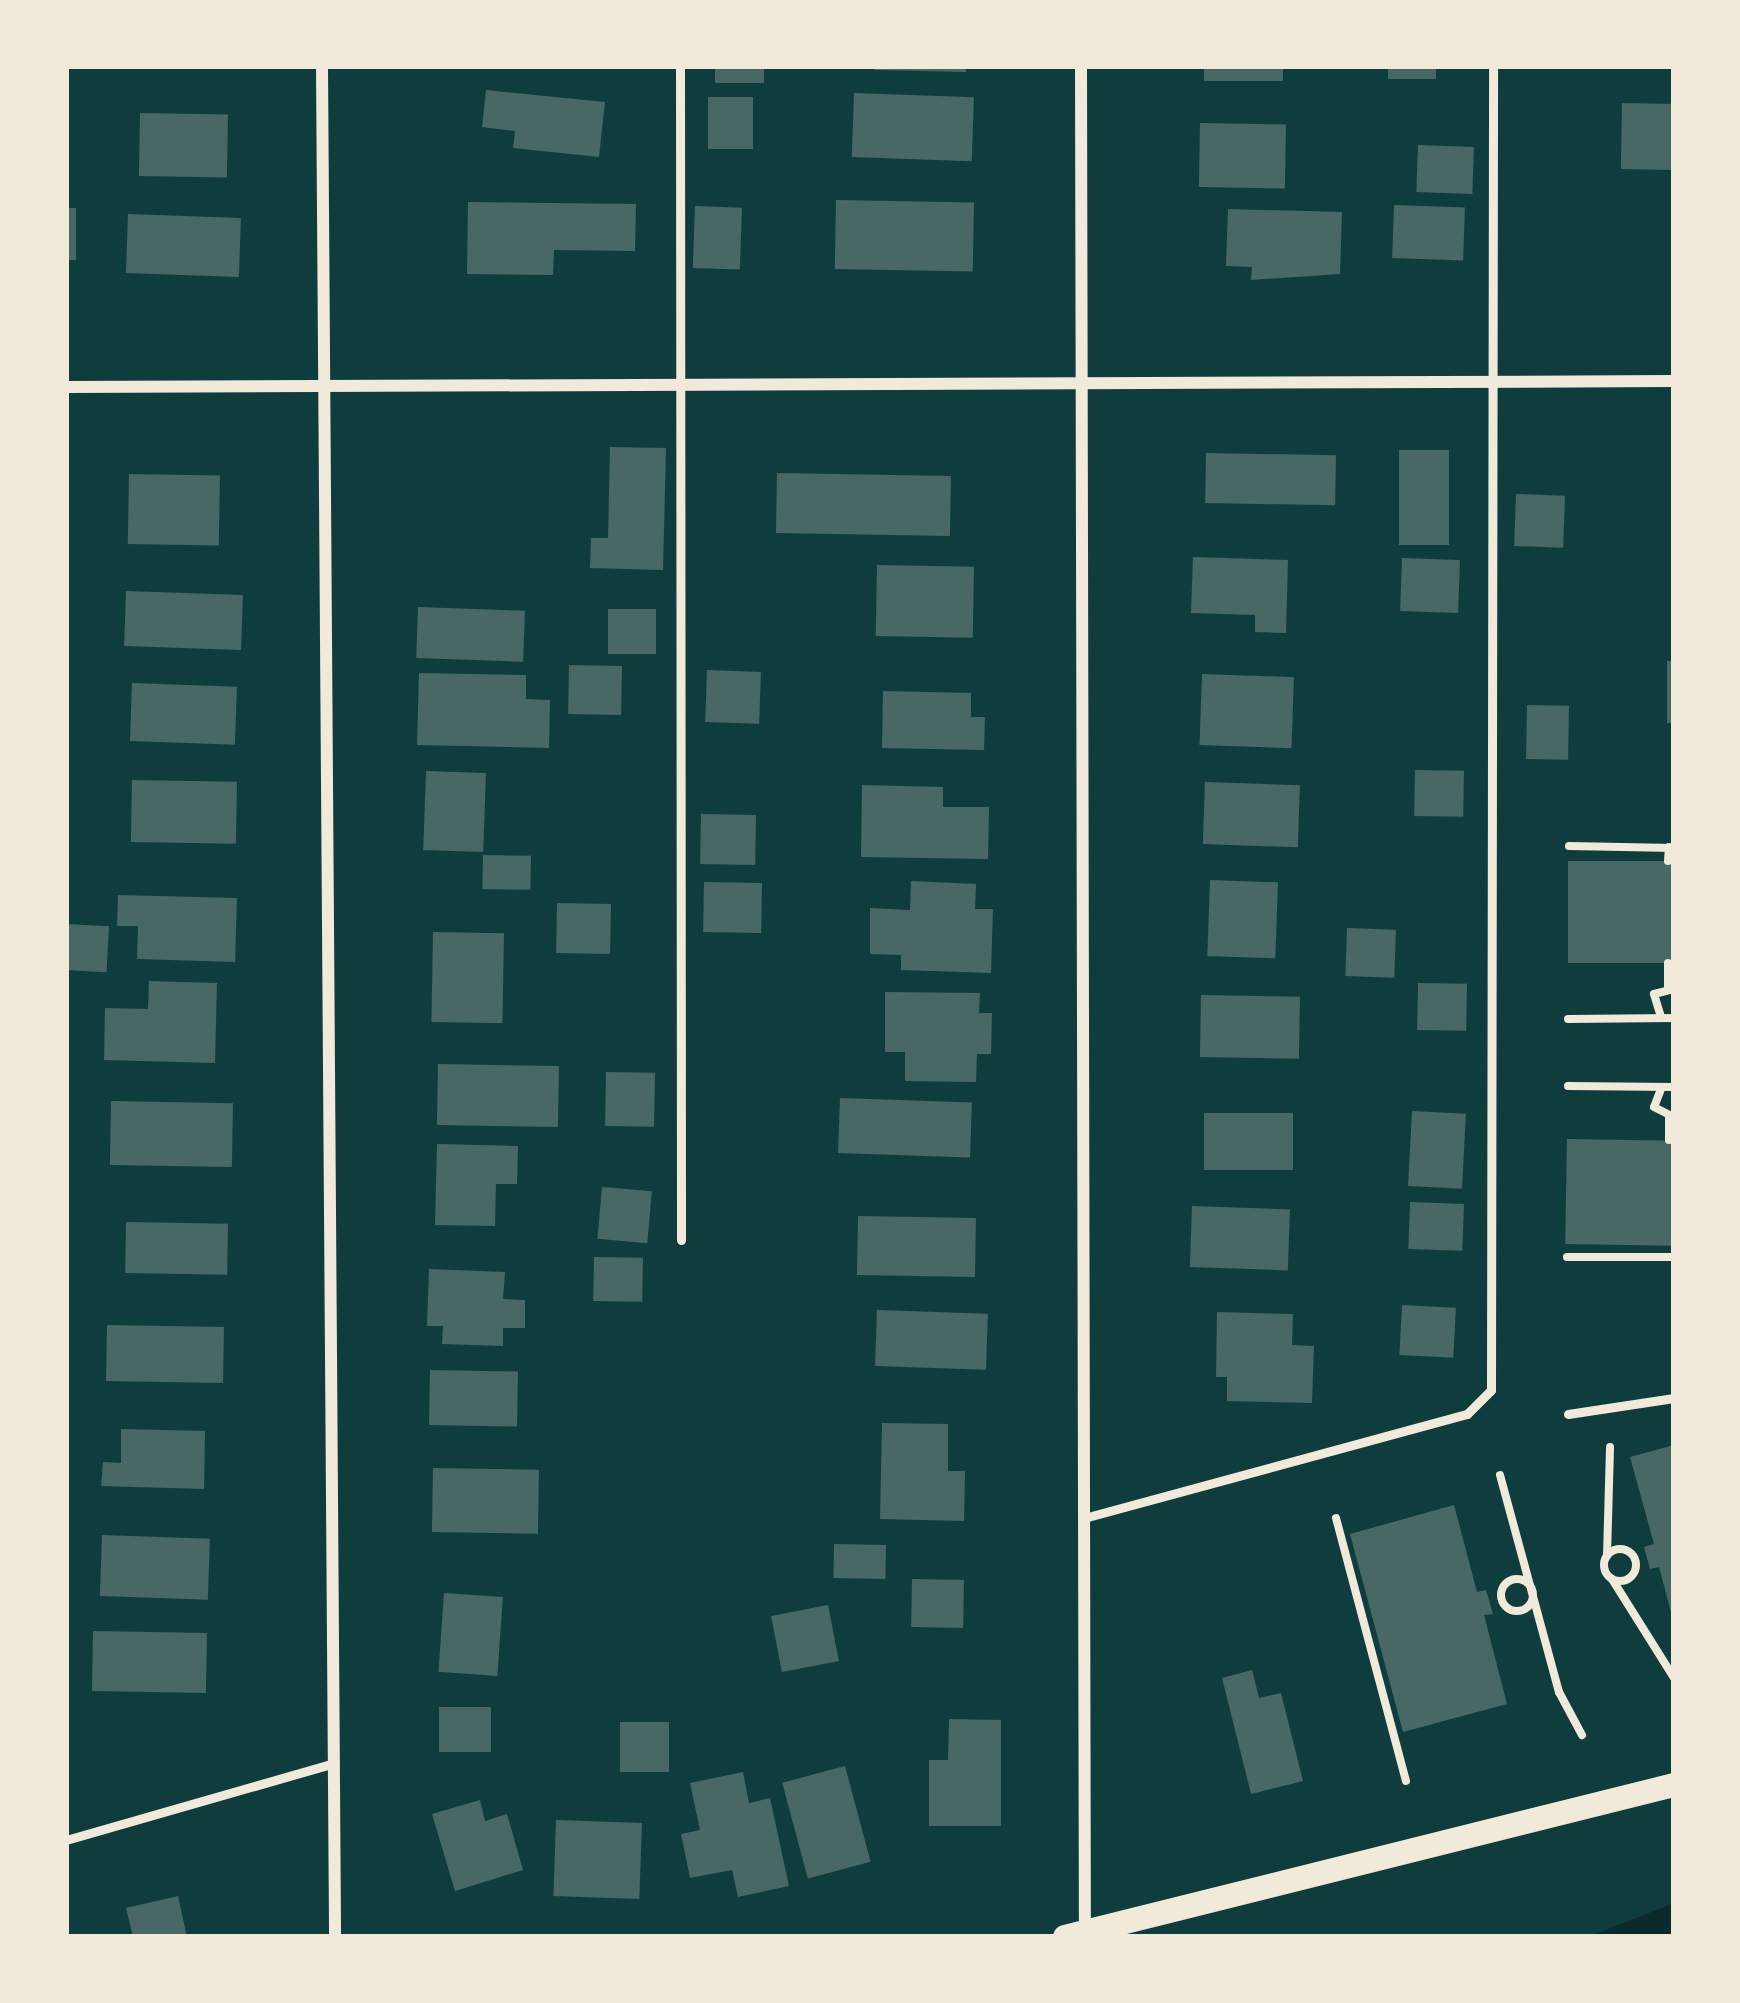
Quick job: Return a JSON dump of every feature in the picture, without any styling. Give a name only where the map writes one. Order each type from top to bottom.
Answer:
[{"type":"main road","points":[[1075,1934],[1674,1785]]},
{"type":"street","points":[[322,66],[320,388],[335,1937]]},
{"type":"street","points":[[1075,1934],[1084,1518],[1081,66]]},
{"type":"street","points":[[66,387],[1674,381]]},
{"type":"lane","points":[[680,66],[684,385],[681,1240]]},
{"type":"lane","points":[[1084,1518],[1467,1414],[1491,1390],[1493,66]]},
{"type":"lane","points":[[1568,1414],[1674,1398]]},
{"type":"lane","points":[[66,1840],[334,1763]]},
{"type":"path","points":[[1569,846],[1672,848],[1668,861]]},
{"type":"path","points":[[1668,964],[1671,988],[1652,1004],[1671,1018]]},
{"type":"path","points":[[1568,1018],[1671,1018]]},
{"type":"path","points":[[1568,1086],[1669,1087]]},
{"type":"path","points":[[1669,1087],[1654,1107],[1671,1118],[1669,1140]]},
{"type":"path","points":[[1567,1257],[1671,1257],[1669,1246]]},
{"type":"path","points":[[1610,1447],[1607,1556],[1612,1579],[1674,1678]]},
{"type":"path","points":[[1500,1475],[1558,1693],[1582,1735]]},
{"type":"path","points":[[1336,1518],[1372,1634],[1406,1781]]},
{"type":"path","points":[[1607,1556],[1624,1549],[1636,1563]]},
{"type":"path","points":[[1612,1579],[1627,1580],[1636,1563],[1647,1558]]},
{"type":"path","points":[[1490,1602],[1501,1599],[1512,1580],[1532,1591]]},
{"type":"path","points":[[1501,1599],[1520,1610],[1532,1591]]},
{"type":"water","points":[[1674,1903],[1674,1937],[1588,1937]]},
{"type":"building","points":[[715,66],[764,66],[764,83],[715,83]]},
{"type":"building","points":[[875,66],[966,66],[966,72],[875,70]]},
{"type":"building","points":[[1204,66],[1283,66],[1283,81],[1204,81]]},
{"type":"building","points":[[1388,66],[1436,66],[1436,79],[1388,79]]},
{"type":"building","points":[[486,90],[605,102],[599,157],[513,148],[515,131],[482,127]]},
{"type":"building","points":[[854,93],[974,97],[972,161],[852,157]]},
{"type":"building","points":[[708,97],[753,97],[753,149],[708,149]]},
{"type":"building","points":[[1622,103],[1674,104],[1673,170],[1621,169]]},
{"type":"building","points":[[140,113],[228,115],[227,178],[139,176]]},
{"type":"building","points":[[1200,123],[1286,125],[1285,188],[1199,187]]},
{"type":"building","points":[[1418,145],[1474,147],[1472,194],[1416,192]]},
{"type":"building","points":[[836,200],[974,202],[973,271],[835,269]]},
{"type":"building","points":[[468,202],[636,204],[635,251],[554,250],[553,275],[467,274]]},
{"type":"building","points":[[1394,205],[1465,207],[1463,260],[1392,258]]},
{"type":"building","points":[[695,206],[742,208],[740,270],[693,268]]},
{"type":"building","points":[[66,208],[76,208],[76,260],[66,260]]},
{"type":"building","points":[[1228,209],[1342,212],[1340,274],[1251,280],[1252,267],[1226,266]]},
{"type":"building","points":[[128,214],[241,218],[239,277],[126,273]]},
{"type":"building","points":[[610,447],[666,448],[663,570],[590,568],[591,538],[608,538]]},
{"type":"building","points":[[1399,450],[1449,450],[1449,545],[1399,545]]},
{"type":"building","points":[[1206,453],[1336,455],[1335,505],[1205,503]]},
{"type":"building","points":[[777,473],[951,476],[950,536],[776,533]]},
{"type":"building","points":[[129,474],[220,476],[219,546],[128,544]]},
{"type":"building","points":[[1516,494],[1565,496],[1563,548],[1514,546]]},
{"type":"building","points":[[1193,557],[1288,560],[1286,633],[1255,632],[1255,615],[1191,613]]},
{"type":"building","points":[[1402,558],[1460,560],[1458,613],[1400,611]]},
{"type":"building","points":[[877,565],[974,567],[973,638],[876,636]]},
{"type":"building","points":[[126,591],[243,595],[241,650],[124,646]]},
{"type":"building","points":[[418,607],[525,611],[523,662],[416,658]]},
{"type":"building","points":[[608,609],[656,609],[656,654],[608,654]]},
{"type":"building","points":[[1667,661],[1674,661],[1674,723],[1667,723]]},
{"type":"building","points":[[569,665],[622,666],[621,715],[568,714]]},
{"type":"building","points":[[707,670],[761,672],[759,724],[705,722]]},
{"type":"building","points":[[419,673],[526,675],[526,699],[550,700],[549,748],[417,745]]},
{"type":"building","points":[[1202,674],[1294,677],[1291,748],[1200,745]]},
{"type":"building","points":[[132,683],[237,687],[235,745],[130,741]]},
{"type":"building","points":[[883,691],[971,693],[971,717],[985,717],[984,750],[882,748]]},
{"type":"building","points":[[1527,705],[1569,706],[1568,760],[1526,759]]},
{"type":"building","points":[[1415,770],[1464,771],[1463,817],[1414,816]]},
{"type":"building","points":[[426,771],[486,773],[483,852],[423,850]]},
{"type":"building","points":[[132,780],[237,782],[236,844],[131,842]]},
{"type":"building","points":[[1205,782],[1300,785],[1298,847],[1203,844]]},
{"type":"building","points":[[862,785],[943,787],[943,807],[989,807],[988,859],[861,857]]},
{"type":"building","points":[[701,814],[756,815],[755,865],[700,864]]},
{"type":"building","points":[[483,855],[531,856],[530,890],[482,889]]},
{"type":"building","points":[[1568,861],[1674,861],[1674,963],[1568,963]]},
{"type":"building","points":[[1210,880],[1278,882],[1275,958],[1207,956]]},
{"type":"building","points":[[911,881],[976,884],[975,909],[993,909],[991,973],[901,970],[901,955],[870,954],[870,908],[910,910]]},
{"type":"building","points":[[704,882],[762,883],[761,933],[703,932]]},
{"type":"building","points":[[118,895],[237,898],[235,962],[137,959],[138,926],[117,926]]},
{"type":"building","points":[[557,903],[611,904],[610,954],[556,953]]},
{"type":"building","points":[[66,924],[109,926],[107,972],[66,970]]},
{"type":"building","points":[[1347,928],[1396,930],[1394,978],[1345,976]]},
{"type":"building","points":[[433,932],[504,933],[502,1023],[431,1022]]},
{"type":"building","points":[[149,981],[217,983],[215,1063],[104,1060],[105,1008],[148,1009]]},
{"type":"building","points":[[1418,983],[1467,984],[1466,1031],[1417,1030]]},
{"type":"building","points":[[885,992],[980,993],[979,1013],[992,1013],[991,1054],[977,1054],[976,1082],[905,1081],[905,1052],[885,1052]]},
{"type":"building","points":[[1201,995],[1300,997],[1299,1059],[1200,1057]]},
{"type":"building","points":[[438,1064],[559,1066],[558,1127],[437,1125]]},
{"type":"building","points":[[606,1072],[655,1073],[654,1127],[605,1126]]},
{"type":"building","points":[[840,1098],[972,1103],[970,1158],[838,1153]]},
{"type":"building","points":[[111,1101],[233,1103],[232,1167],[110,1165]]},
{"type":"building","points":[[1412,1111],[1466,1114],[1462,1189],[1408,1186]]},
{"type":"building","points":[[1204,1113],[1293,1113],[1293,1170],[1204,1170]]},
{"type":"building","points":[[1567,1139],[1674,1141],[1672,1246],[1565,1244]]},
{"type":"building","points":[[437,1144],[518,1146],[517,1184],[496,1184],[495,1226],[435,1225]]},
{"type":"building","points":[[602,1187],[652,1191],[647,1243],[597,1239]]},
{"type":"building","points":[[1410,1202],[1464,1204],[1462,1251],[1408,1249]]},
{"type":"building","points":[[1192,1206],[1290,1209],[1288,1270],[1190,1267]]},
{"type":"building","points":[[858,1216],[976,1218],[975,1277],[857,1275]]},
{"type":"building","points":[[126,1222],[228,1224],[227,1275],[125,1273]]},
{"type":"building","points":[[594,1257],[643,1258],[642,1302],[593,1301]]},
{"type":"building","points":[[429,1269],[505,1272],[503,1299],[525,1300],[525,1328],[503,1328],[503,1346],[442,1344],[443,1326],[427,1326]]},
{"type":"building","points":[[1402,1305],[1456,1308],[1453,1358],[1399,1355]]},
{"type":"building","points":[[877,1310],[988,1314],[986,1370],[875,1366]]},
{"type":"building","points":[[1217,1312],[1293,1314],[1292,1345],[1314,1346],[1312,1403],[1227,1401],[1227,1377],[1216,1377]]},
{"type":"building","points":[[107,1325],[224,1327],[223,1383],[106,1381]]},
{"type":"building","points":[[430,1370],[518,1372],[517,1427],[429,1425]]},
{"type":"building","points":[[882,1423],[948,1424],[948,1471],[965,1471],[964,1521],[880,1519]]},
{"type":"building","points":[[121,1429],[205,1431],[204,1489],[101,1486],[103,1462],[121,1463]]},
{"type":"building","points":[[1674,1445],[1672,1616],[1659,1567],[1650,1569],[1644,1547],[1654,1544],[1630,1457]]},
{"type":"building","points":[[433,1468],[539,1470],[538,1534],[432,1532]]},
{"type":"building","points":[[1454,1505],[1477,1592],[1486,1590],[1493,1614],[1484,1615],[1507,1704],[1403,1732],[1350,1534]]},
{"type":"building","points":[[102,1535],[210,1539],[208,1600],[100,1596]]},
{"type":"building","points":[[834,1544],[886,1545],[885,1579],[833,1578]]},
{"type":"building","points":[[912,1579],[964,1580],[963,1628],[911,1627]]},
{"type":"building","points":[[444,1593],[503,1597],[497,1676],[438,1672]]},
{"type":"building","points":[[828,1605],[839,1661],[782,1672],[771,1616]]},
{"type":"building","points":[[93,1631],[207,1633],[206,1693],[92,1691]]},
{"type":"building","points":[[1252,1670],[1259,1698],[1281,1693],[1303,1781],[1251,1794],[1222,1678]]},
{"type":"building","points":[[439,1707],[491,1707],[491,1752],[439,1752]]},
{"type":"building","points":[[949,1719],[1001,1720],[1001,1826],[929,1826],[929,1760],[948,1760]]},
{"type":"building","points":[[620,1722],[669,1722],[669,1772],[620,1772]]},
{"type":"building","points":[[845,1766],[871,1862],[808,1878],[782,1783]]},
{"type":"building","points":[[743,1772],[749,1803],[770,1798],[789,1886],[738,1897],[732,1870],[690,1878],[681,1834],[700,1830],[690,1783]]},
{"type":"building","points":[[480,1800],[485,1821],[507,1814],[523,1870],[455,1891],[432,1814]]},
{"type":"building","points":[[556,1820],[642,1823],[639,1899],[553,1896]]},
{"type":"building","points":[[178,1896],[187,1937],[133,1937],[126,1908]]}]
